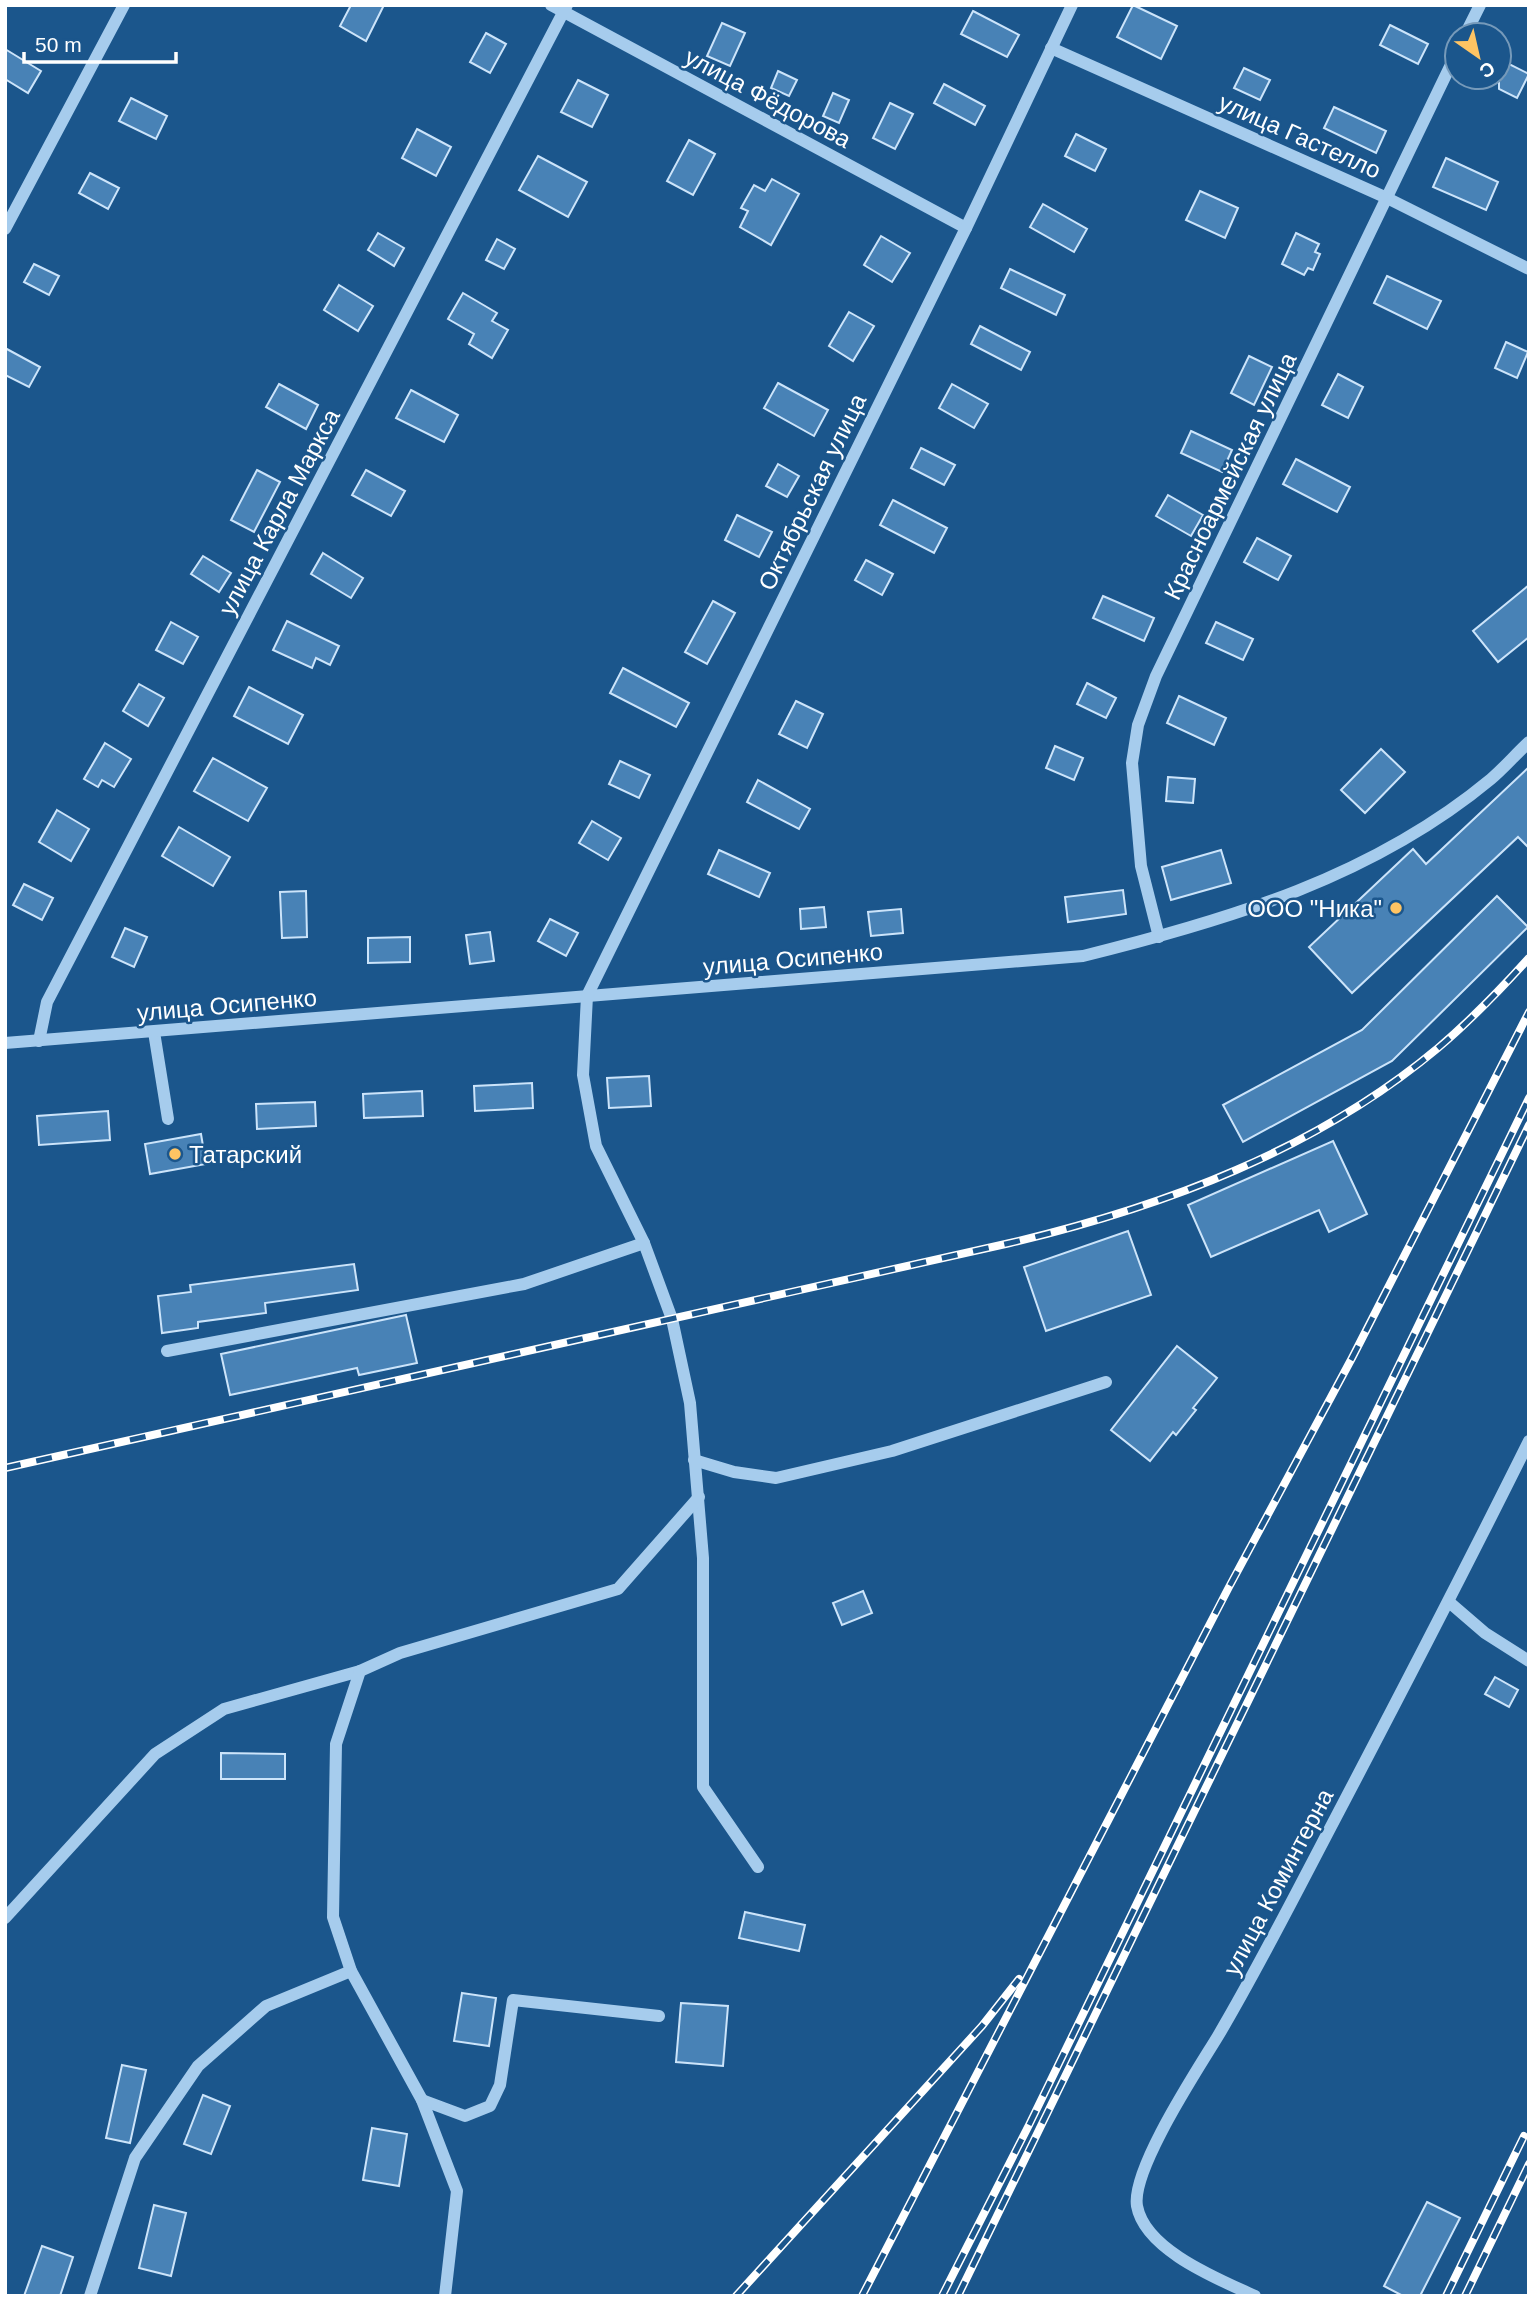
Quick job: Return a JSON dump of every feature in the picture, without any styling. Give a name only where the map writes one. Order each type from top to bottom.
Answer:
[{"type":"street","points":[[5,229],[124,5]]},
{"type":"street","name":"улица Фёдорова","points":[[551,5],[566,9],[966,228]]},
{"type":"street","name":"Октябрьская улица","points":[[587,996],[966,228],[1072,5]]},
{"type":"street","points":[[1472,21],[1480,5]]},
{"type":"street","name":"улица Карла Маркса","points":[[38,1041],[47,1002],[566,9]]},
{"type":"street","name":"улица Гастелло","points":[[1051,48],[1387,198],[1529,269]]},
{"type":"street","name":"Красноармейская улица","points":[[1159,937],[1141,866],[1132,763],[1138,725],[1156,676],[1443,81]]},
{"type":"street","name":"улица Осипенко","points":[[5,1043],[1083,956],[1159,937],[1323,882],[1382,853],[1438,819],[1492,778],[1529,742]]},
{"type":"street","points":[[587,996],[583,1075],[596,1146],[644,1243],[672,1319],[690,1403],[703,1558],[704,1787],[758,1867]]},
{"type":"street","points":[[154,1032],[168,1119]]},
{"type":"street","points":[[167,1351],[524,1284],[644,1243]]},
{"type":"street","points":[[694,1460],[734,1472],[776,1478],[892,1451],[1106,1382]]},
{"type":"street","name":"улица Коминтерна","points":[[1255,2296],[1219,2280],[1173,2252],[1151,2234],[1143,2223],[1137,2204],[1145,2168],[1173,2112],[1243,1994],[1449,1602],[1529,1441]]},
{"type":"street","points":[[5,1918],[155,1754],[224,1709],[360,1671],[400,1653],[618,1589],[699,1497]]},
{"type":"street","points":[[1449,1602],[1485,1633],[1529,1661]]},
{"type":"street","points":[[360,1671],[336,1744],[332,1917],[351,1971],[422,2100],[457,2191],[445,2296]]},
{"type":"street","points":[[90,2296],[135,2158],[198,2066],[266,2006],[351,1971]]},
{"type":"street","points":[[422,2100],[465,2116],[490,2106],[499,2085],[513,2000],[659,2016]]},
{"type":"building","points":[[351,5],[384,5],[366,41],[340,26]]},
{"type":"building","points":[[1133,5],[1177,26],[1161,59],[1117,37]]},
{"type":"building","points":[[973,11],[1019,35],[1007,57],[961,34]]},
{"type":"building","points":[[722,23],[745,33],[730,66],[707,56]]},
{"type":"building","points":[[1390,25],[1428,44],[1418,64],[1380,45]]},
{"type":"building","points":[[486,33],[506,44],[490,73],[470,62]]},
{"type":"building","points":[[5,49],[41,71],[28,93],[5,79]]},
{"type":"building","points":[[1513,66],[1529,74],[1517,98],[1503,91],[1513,91]]},
{"type":"building","points":[[1244,68],[1270,80],[1260,100],[1234,88]]},
{"type":"building","points":[[778,71],[797,80],[789,96],[771,88]]},
{"type":"building","points":[[578,80],[608,95],[592,127],[561,112]]},
{"type":"building","points":[[944,84],[985,106],[975,125],[934,103]]},
{"type":"building","points":[[833,93],[849,100],[839,123],[823,116]]},
{"type":"building","points":[[131,98],[167,116],[156,139],[119,121]]},
{"type":"building","points":[[890,103],[913,114],[895,149],[873,138]]},
{"type":"building","points":[[1334,107],[1386,131],[1376,153],[1324,128]]},
{"type":"building","points":[[417,129],[451,147],[436,176],[402,158]]},
{"type":"building","points":[[1076,134],[1106,149],[1095,171],[1065,156]]},
{"type":"building","points":[[689,140],[715,154],[693,195],[667,181]]},
{"type":"building","points":[[538,156],[587,182],[568,217],[519,190]]},
{"type":"building","points":[[1446,158],[1498,182],[1486,210],[1433,187]]},
{"type":"building","points":[[90,173],[119,188],[108,209],[79,193]]},
{"type":"building","points":[[772,179],[799,194],[771,245],[740,227],[748,211],[741,208],[754,185],[765,191]]},
{"type":"building","points":[[1200,191],[1238,208],[1225,238],[1186,220]]},
{"type":"building","points":[[1043,204],[1087,229],[1074,252],[1030,227]]},
{"type":"building","points":[[378,233],[404,248],[394,266],[368,250]]},
{"type":"building","points":[[1296,233],[1319,244],[1315,252],[1320,254],[1313,270],[1308,268],[1304,275],[1282,264]]},
{"type":"building","points":[[881,236],[910,253],[892,282],[864,265]]},
{"type":"building","points":[[497,239],[515,249],[504,269],[486,260]]},
{"type":"building","points":[[34,264],[59,276],[49,295],[24,282]]},
{"type":"building","points":[[1010,269],[1065,295],[1056,315],[1001,288]]},
{"type":"building","points":[[1387,276],[1441,301],[1427,329],[1374,303]]},
{"type":"building","points":[[339,285],[373,306],[358,331],[324,310]]},
{"type":"building","points":[[463,293],[497,313],[492,321],[508,330],[492,358],[469,344],[474,334],[448,319]]},
{"type":"building","points":[[849,312],[874,326],[853,361],[829,346]]},
{"type":"building","points":[[980,326],[1030,352],[1021,370],[971,344]]},
{"type":"building","points":[[1506,342],[1528,352],[1517,378],[1495,368]]},
{"type":"building","points":[[5,348],[40,367],[29,387],[5,375]]},
{"type":"building","points":[[1249,356],[1272,367],[1254,405],[1231,393]]},
{"type":"building","points":[[1338,374],[1363,387],[1348,418],[1322,405]]},
{"type":"building","points":[[778,383],[828,410],[814,436],[764,408]]},
{"type":"building","points":[[279,384],[318,405],[306,429],[266,407]]},
{"type":"building","points":[[952,384],[988,404],[974,428],[939,408]]},
{"type":"building","points":[[411,390],[458,415],[444,442],[396,418]]},
{"type":"building","points":[[1191,431],[1232,450],[1222,472],[1181,453]]},
{"type":"building","points":[[921,448],[955,465],[944,485],[911,468]]},
{"type":"building","points":[[1296,459],[1350,487],[1337,512],[1283,484]]},
{"type":"building","points":[[778,464],[799,476],[787,497],[766,486]]},
{"type":"building","points":[[257,470],[280,482],[254,532],[231,520]]},
{"type":"building","points":[[366,470],[405,491],[391,516],[352,495]]},
{"type":"building","points":[[1168,495],[1203,515],[1191,536],[1156,516]]},
{"type":"building","points":[[893,500],[947,528],[934,553],[880,525]]},
{"type":"building","points":[[737,515],[772,532],[759,557],[725,540]]},
{"type":"building","points":[[1257,538],[1291,556],[1278,580],[1244,562]]},
{"type":"building","points":[[323,553],[363,578],[351,598],[311,574]]},
{"type":"building","points":[[203,556],[231,573],[219,592],[191,574]]},
{"type":"building","points":[[866,560],[893,574],[882,595],[855,580]]},
{"type":"building","points":[[1529,585],[1529,637],[1498,662],[1473,631]]},
{"type":"building","points":[[1103,596],[1154,618],[1144,641],[1093,618]]},
{"type":"building","points":[[713,601],[735,613],[707,664],[685,652]]},
{"type":"building","points":[[287,621],[339,646],[330,665],[316,658],[312,668],[273,650]]},
{"type":"building","points":[[171,622],[198,637],[183,664],[156,650]]},
{"type":"building","points":[[1216,622],[1253,639],[1243,660],[1206,643]]},
{"type":"building","points":[[623,668],[689,703],[676,727],[610,693]]},
{"type":"building","points":[[1087,683],[1116,698],[1106,718],[1077,704]]},
{"type":"building","points":[[139,684],[164,698],[148,726],[123,711]]},
{"type":"building","points":[[249,687],[303,715],[288,744],[234,716]]},
{"type":"building","points":[[1179,696],[1226,718],[1214,745],[1167,723]]},
{"type":"building","points":[[796,701],[823,714],[807,748],[779,734]]},
{"type":"building","points":[[105,743],[131,759],[114,787],[102,780],[98,787],[84,779]]},
{"type":"building","points":[[1055,746],[1083,758],[1074,780],[1046,768]]},
{"type":"building","points":[[1381,749],[1405,772],[1365,813],[1341,790]]},
{"type":"building","points":[[213,758],[267,788],[248,821],[194,791]]},
{"type":"building","points":[[620,761],[650,775],[639,798],[609,784]]},
{"type":"building","name":"ООО \"Ника\"","points":[[1529,767],[1529,848],[1518,837],[1352,993],[1309,947],[1413,849],[1426,864]]},
{"type":"building","points":[[1168,777],[1195,779],[1193,803],[1166,801]]},
{"type":"building","points":[[758,780],[810,809],[799,829],[747,802]]},
{"type":"building","points":[[57,810],[89,829],[71,861],[39,842]]},
{"type":"building","points":[[592,821],[621,838],[608,860],[579,843]]},
{"type":"building","points":[[179,827],[230,857],[213,886],[162,856]]},
{"type":"building","points":[[719,850],[770,873],[759,897],[708,874]]},
{"type":"building","points":[[1221,850],[1231,883],[1171,900],[1162,867]]},
{"type":"building","points":[[24,884],[53,898],[42,920],[13,905]]},
{"type":"building","points":[[1123,890],[1126,914],[1068,922],[1065,897]]},
{"type":"building","points":[[306,891],[307,937],[282,938],[280,892]]},
{"type":"building","points":[[1497,896],[1528,927],[1392,1061],[1243,1142],[1223,1105],[1362,1030]]},
{"type":"building","points":[[824,907],[826,927],[801,929],[800,909]]},
{"type":"building","points":[[901,909],[903,933],[871,936],[868,912]]},
{"type":"building","points":[[550,919],[578,933],[566,956],[538,941]]},
{"type":"building","points":[[125,928],[147,937],[134,967],[112,957]]},
{"type":"building","points":[[490,932],[494,961],[470,964],[466,935]]},
{"type":"building","points":[[410,937],[410,962],[368,963],[368,938]]},
{"type":"building","points":[[649,1076],[651,1106],[609,1108],[607,1078]]},
{"type":"building","points":[[532,1083],[533,1108],[475,1111],[474,1086]]},
{"type":"building","points":[[422,1091],[423,1116],[364,1118],[363,1094]]},
{"type":"building","points":[[315,1102],[316,1126],[257,1129],[256,1104]]},
{"type":"building","points":[[108,1111],[110,1140],[39,1145],[37,1116]]},
{"type":"building","name":"Татарский","points":[[201,1134],[206,1164],[150,1174],[145,1144]]},
{"type":"building","points":[[1333,1141],[1367,1214],[1329,1232],[1319,1210],[1211,1257],[1188,1205]]},
{"type":"building","points":[[1128,1231],[1151,1295],[1046,1331],[1024,1267]]},
{"type":"building","points":[[354,1264],[358,1290],[265,1303],[266,1313],[198,1322],[198,1328],[162,1333],[158,1296],[191,1292],[190,1285]]},
{"type":"building","points":[[406,1315],[417,1363],[359,1375],[357,1368],[230,1395],[221,1354]]},
{"type":"building","points":[[1177,1346],[1217,1378],[1176,1435],[1173,1432],[1150,1461],[1111,1430]]},
{"type":"building","points":[[863,1591],[872,1613],[842,1625],[833,1603]]},
{"type":"building","points":[[1495,1677],[1518,1690],[1509,1707],[1485,1694]]},
{"type":"building","points":[[221,1753],[285,1754],[285,1779],[221,1779]]},
{"type":"building","points":[[745,1912],[805,1925],[799,1951],[739,1938]]},
{"type":"building","points":[[462,1993],[496,1998],[489,2046],[454,2041]]},
{"type":"building","points":[[681,2003],[728,2006],[723,2066],[676,2062]]},
{"type":"building","points":[[122,2065],[146,2070],[130,2143],[106,2138]]},
{"type":"building","points":[[203,2095],[230,2106],[211,2154],[184,2144]]},
{"type":"building","points":[[372,2128],[407,2134],[399,2186],[363,2180]]},
{"type":"building","points":[[1427,2202],[1460,2218],[1420,2296],[1403,2296],[1384,2286]]},
{"type":"building","points":[[154,2205],[186,2213],[171,2276],[139,2268]]},
{"type":"building","points":[[42,2246],[73,2257],[60,2296],[24,2296]]},
{"type":"railway","points":[[5,1468],[1010,1243],[1124,1212],[1236,1170],[1341,1116],[1391,1084],[1438,1048],[1529,958]]},
{"type":"railway","points":[[862,2296],[1229,1587],[1352,1358],[1529,1012]]},
{"type":"railway","points":[[942,2296],[1029,2125],[1529,1098]]},
{"type":"railway","points":[[958,2296],[1529,1125]]},
{"type":"railway","points":[[736,2296],[982,2026],[1019,1979]]},
{"type":"railway","points":[[1446,2296],[1524,2136]]},
{"type":"railway","points":[[1465,2296],[1529,2164]]},
{"type":"place","name":"ООО \"Ника\"","points":[[1396,908]]},
{"type":"place","name":"Татарский","points":[[175,1154]]}]
